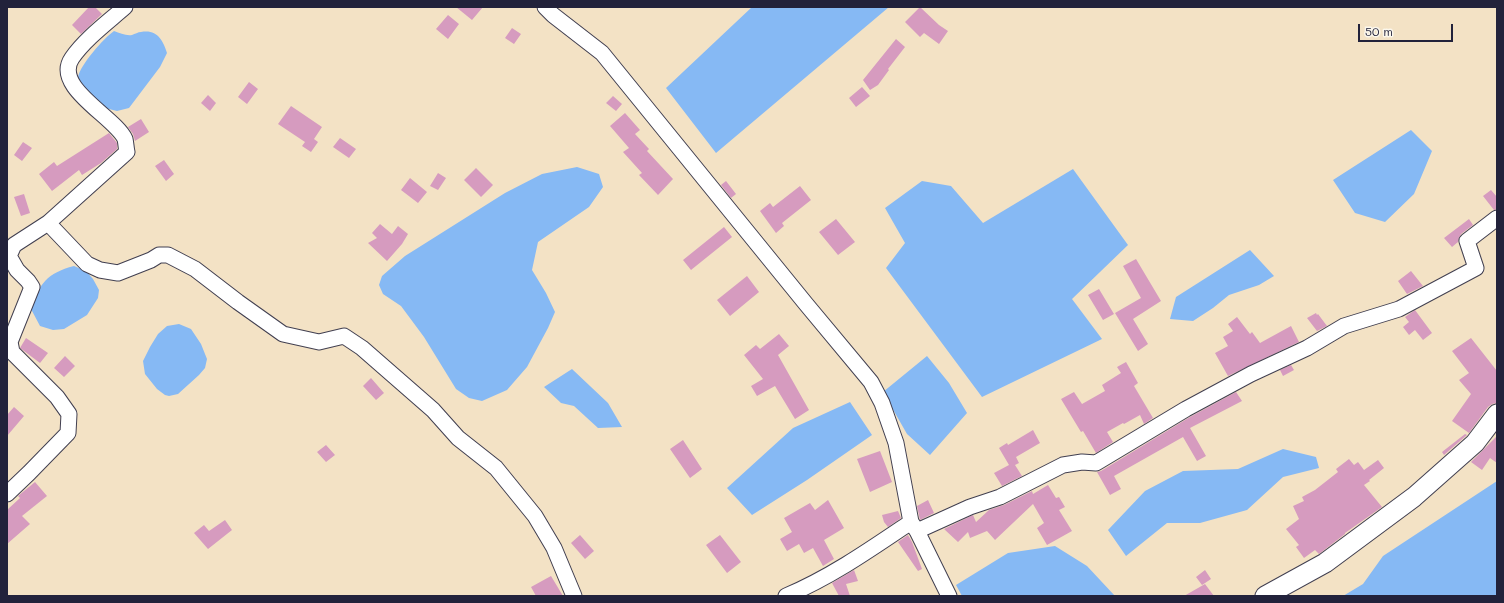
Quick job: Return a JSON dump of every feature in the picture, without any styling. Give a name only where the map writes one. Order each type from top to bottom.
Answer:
[{"type":"main road","points":[[1265,596],[1325,562],[1414,497],[1475,443],[1497,414]]},
{"type":"street","points":[[7,494],[68,433],[69,414],[57,397],[12,352],[10,342],[32,287],[17,270],[9,256],[14,245],[48,223],[126,152],[125,139],[104,115],[81,96],[68,71],[71,59],[95,33],[125,7]]},
{"type":"street","points":[[545,7],[553,15],[602,53],[871,382],[882,403],[896,443],[914,526],[949,596]]},
{"type":"street","points":[[786,596],[805,588],[914,526],[1000,496],[1063,465],[1082,462],[1096,463],[1186,409],[1251,374],[1307,348],[1344,326],[1400,309],[1476,268],[1467,242],[1497,218]]},
{"type":"street","points":[[48,223],[87,264],[100,270],[118,273],[151,260],[159,255],[168,255],[195,269],[283,334],[319,342],[344,336],[362,348],[433,410],[458,438],[496,468],[535,516],[554,548],[574,596]]},
{"type":"water","points":[[752,7],[889,7],[716,153],[666,88]]},
{"type":"water","points":[[114,31],[130,35],[140,32],[151,32],[158,36],[164,44],[167,53],[160,67],[129,108],[117,111],[105,108],[80,90],[78,77],[83,65],[93,52]]},
{"type":"water","points":[[1411,130],[1432,151],[1414,194],[1385,222],[1355,213],[1333,180]]},
{"type":"water","points":[[577,167],[599,174],[603,187],[589,207],[538,242],[532,270],[546,293],[555,312],[548,328],[527,367],[507,390],[482,401],[469,398],[456,389],[424,337],[401,306],[383,294],[379,285],[382,276],[405,256],[505,193],[542,174]]},
{"type":"water","points":[[1073,169],[1128,245],[1072,299],[1102,339],[982,397],[886,268],[905,243],[885,208],[922,181],[951,186],[983,223]]},
{"type":"water","points":[[1250,250],[1274,276],[1259,285],[1229,295],[1193,321],[1170,319],[1176,297]]},
{"type":"water","points":[[74,266],[86,271],[93,279],[99,290],[98,298],[87,315],[64,329],[53,330],[40,326],[31,309],[37,293],[45,281],[51,276],[57,272]]},
{"type":"water","points":[[179,324],[191,329],[201,344],[207,359],[205,368],[199,375],[178,394],[169,396],[157,389],[145,374],[143,361],[158,334],[167,326]]},
{"type":"water","points":[[927,356],[949,383],[967,413],[930,455],[907,434],[883,392]]},
{"type":"water","points":[[572,369],[608,403],[622,427],[598,428],[574,406],[561,403],[544,387]]},
{"type":"water","points":[[850,402],[872,435],[807,480],[752,515],[727,488],[793,428]]},
{"type":"water","points":[[1283,449],[1316,457],[1319,468],[1283,477],[1247,510],[1200,523],[1167,523],[1126,556],[1108,530],[1145,491],[1183,471],[1238,469]]},
{"type":"water","points":[[1497,481],[1497,596],[1343,596],[1363,584],[1383,556]]},
{"type":"water","points":[[1055,546],[1087,566],[1115,596],[962,596],[956,585],[1008,553]]},
{"type":"building","points":[[89,7],[95,7],[102,14],[81,34],[72,25]]},
{"type":"building","points":[[456,7],[483,7],[472,20]]},
{"type":"building","points":[[920,7],[939,25],[948,31],[939,44],[924,33],[920,37],[905,22]]},
{"type":"building","points":[[448,15],[459,24],[448,39],[436,29]]},
{"type":"building","points":[[512,28],[521,34],[514,44],[505,38]]},
{"type":"building","points":[[896,39],[905,47],[878,85],[870,90],[863,80]]},
{"type":"building","points":[[249,82],[258,89],[247,104],[238,97]]},
{"type":"building","points":[[862,87],[870,96],[856,107],[849,98]]},
{"type":"building","points":[[208,95],[216,103],[210,111],[201,103]]},
{"type":"building","points":[[613,96],[622,104],[616,111],[606,103]]},
{"type":"building","points":[[291,106],[322,127],[314,139],[318,142],[311,152],[302,146],[305,142],[278,124]]},
{"type":"building","points":[[625,113],[640,130],[635,134],[649,149],[647,151],[673,179],[658,195],[639,175],[642,173],[623,152],[629,148],[610,126]]},
{"type":"building","points":[[141,119],[149,132],[135,141],[133,134],[128,127]]},
{"type":"building","points":[[109,133],[117,143],[117,149],[101,163],[82,175],[79,170],[52,191],[39,174],[54,162],[57,166]]},
{"type":"building","points":[[340,138],[356,149],[349,158],[333,147]]},
{"type":"building","points":[[23,142],[32,148],[22,161],[14,155]]},
{"type":"building","points":[[164,160],[174,174],[166,181],[155,166]]},
{"type":"building","points":[[476,168],[493,185],[481,197],[464,180]]},
{"type":"building","points":[[438,173],[446,178],[438,190],[430,186]]},
{"type":"building","points":[[410,178],[427,192],[418,203],[401,190]]},
{"type":"building","points":[[726,181],[736,194],[731,198],[721,185]]},
{"type":"building","points":[[800,186],[811,200],[782,223],[784,226],[776,233],[760,211],[770,203],[773,207]]},
{"type":"building","points":[[1491,190],[1497,197],[1497,209],[1494,210],[1483,196]]},
{"type":"building","points":[[24,194],[30,213],[21,216],[14,197]]},
{"type":"building","points":[[836,219],[855,242],[838,255],[819,232]]},
{"type":"building","points":[[1469,219],[1473,225],[1461,234],[1458,242],[1452,247],[1444,238]]},
{"type":"building","points":[[380,224],[392,234],[398,226],[408,234],[402,244],[387,261],[368,243],[377,238],[372,233]]},
{"type":"building","points":[[724,227],[732,237],[691,270],[683,260]]},
{"type":"building","points":[[1136,259],[1161,301],[1133,319],[1148,344],[1138,351],[1115,313],[1141,298],[1123,266]]},
{"type":"building","points":[[1411,271],[1423,286],[1407,294],[1398,281]]},
{"type":"building","points":[[747,276],[759,292],[730,316],[717,300]]},
{"type":"building","points":[[1099,289],[1114,314],[1103,320],[1088,295]]},
{"type":"building","points":[[1415,310],[1432,333],[1423,340],[1415,330],[1409,335],[1403,327],[1409,322],[1405,317]]},
{"type":"building","points":[[1316,313],[1327,326],[1317,331],[1307,318]]},
{"type":"building","points":[[1237,317],[1250,334],[1252,332],[1260,343],[1291,326],[1299,342],[1228,376],[1215,353],[1228,346],[1223,337],[1233,331],[1228,324]]},
{"type":"building","points":[[779,334],[789,346],[778,355],[809,410],[795,419],[775,386],[757,396],[751,386],[763,379],[744,355],[756,345],[760,349]]},
{"type":"building","points":[[26,338],[48,353],[40,363],[20,348]]},
{"type":"building","points":[[1471,338],[1497,371],[1497,403],[1488,407],[1469,433],[1452,421],[1471,394],[1459,380],[1469,373],[1452,351]]},
{"type":"building","points":[[65,356],[75,366],[64,377],[54,368]]},
{"type":"building","points":[[1126,362],[1138,383],[1134,386],[1153,418],[1144,424],[1140,415],[1107,432],[1113,442],[1096,453],[1061,399],[1074,392],[1082,404],[1105,391],[1102,385],[1121,373],[1117,367]]},
{"type":"building","points":[[1291,365],[1294,370],[1283,376],[1280,370]]},
{"type":"building","points":[[371,378],[384,393],[376,400],[363,386]]},
{"type":"building","points":[[1236,392],[1242,401],[1190,428],[1206,456],[1197,461],[1183,437],[1114,476],[1121,489],[1110,495],[1097,472],[1190,417]]},
{"type":"building","points":[[14,407],[24,416],[7,436],[7,415]]},
{"type":"building","points":[[1033,430],[1040,443],[1016,457],[1019,463],[1015,465],[1022,476],[1002,486],[994,473],[1009,465],[999,448],[1007,443],[1008,445]]},
{"type":"building","points":[[1465,434],[1467,435],[1444,455],[1442,452]]},
{"type":"building","points":[[1497,436],[1497,463],[1490,458],[1482,470],[1471,462]]},
{"type":"building","points":[[683,440],[702,469],[690,478],[670,449]]},
{"type":"building","points":[[326,445],[335,455],[326,462],[317,452]]},
{"type":"building","points":[[880,451],[892,482],[870,492],[857,459]]},
{"type":"building","points":[[1349,459],[1354,465],[1358,462],[1364,470],[1378,460],[1384,468],[1364,485],[1382,507],[1345,533],[1319,554],[1315,550],[1304,558],[1296,547],[1299,545],[1286,529],[1299,519],[1293,506],[1304,501],[1302,497],[1315,490],[1338,472],[1336,469]]},
{"type":"building","points":[[35,482],[47,496],[22,516],[30,524],[7,544],[7,510],[20,498],[18,496]]},
{"type":"building","points":[[1048,485],[1056,498],[1059,497],[1065,507],[1059,510],[1072,531],[1047,545],[1037,528],[1044,523],[1033,504],[995,540],[987,531],[970,538],[968,532],[958,542],[944,529],[973,515],[976,522],[989,510],[1004,505],[1032,491],[1033,494]]},
{"type":"building","points":[[828,500],[844,528],[824,540],[834,559],[823,566],[813,548],[804,553],[799,544],[787,551],[780,539],[792,532],[784,518],[810,503],[815,510]]},
{"type":"building","points":[[928,500],[934,513],[920,520],[917,506]]},
{"type":"building","points":[[898,511],[901,518],[888,527],[884,522],[882,515]]},
{"type":"building","points":[[225,520],[232,530],[208,549],[194,533],[204,525],[209,531]]},
{"type":"building","points":[[580,535],[594,551],[585,559],[571,543]]},
{"type":"building","points":[[720,535],[741,562],[727,573],[706,545]]},
{"type":"building","points":[[908,535],[922,569],[918,571],[898,542]]},
{"type":"building","points":[[854,570],[858,581],[846,584],[850,596],[839,596],[832,583]]},
{"type":"building","points":[[1205,570],[1211,579],[1202,585],[1196,577]]},
{"type":"building","points":[[551,576],[563,596],[536,596],[531,587]]},
{"type":"building","points":[[1205,584],[1214,596],[1184,596]]}]
